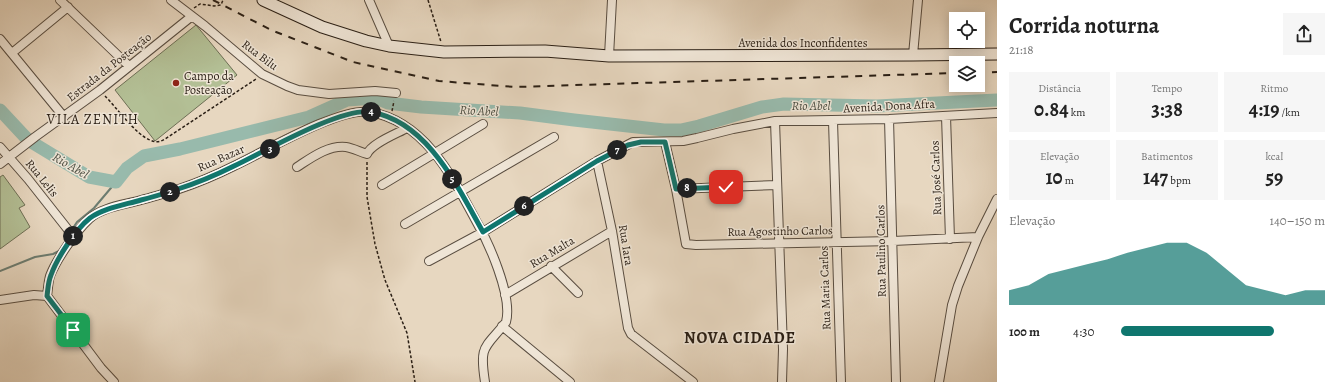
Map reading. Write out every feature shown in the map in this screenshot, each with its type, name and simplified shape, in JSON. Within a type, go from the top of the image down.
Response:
[{"type":"main road","name":"Avenida dos Inconfidentes","points":[[263,0],[322,27],[366,41],[389,46],[444,52],[544,51],[609,56],[997,54]]},
{"type":"street","points":[[60,0],[129,66]]},
{"type":"street","name":"Rua Bilu","points":[[171,0],[262,74],[287,86],[298,90],[319,93],[333,94],[374,91],[396,95]]},
{"type":"street","points":[[369,0],[389,46]]},
{"type":"street","points":[[609,56],[612,0]]},
{"type":"street","points":[[913,55],[918,0]]},
{"type":"street","points":[[12,52],[68,7]]},
{"type":"street","name":"Estrada da Posteação","points":[[9,157],[100,90],[190,14]]},
{"type":"street","points":[[0,39],[64,117]]},
{"type":"street","name":"Rua Bazar","points":[[47,296],[49,281],[53,270],[72,235],[95,215],[111,208],[156,196],[198,182],[233,167],[326,122],[353,113],[371,112],[394,120],[427,144],[435,153],[460,192],[483,232],[500,277],[505,295],[507,318],[502,326]]},
{"type":"street","name":"Avenida Dona Afra","points":[[429,261],[483,232],[597,161],[634,142],[665,142],[697,138],[775,121],[889,119],[997,113]]},
{"type":"street","name":"Rua José Carlos","points":[[946,116],[950,239]]},
{"type":"street","name":"Rua Paulino Carlos","points":[[889,119],[896,382]]},
{"type":"street","points":[[775,121],[783,349],[782,382]]},
{"type":"street","name":"Rua Maria Carlos","points":[[833,121],[841,382]]},
{"type":"street","points":[[382,185],[484,124]]},
{"type":"street","points":[[297,167],[328,150],[339,147],[348,148],[367,154],[374,146],[407,128]]},
{"type":"street","points":[[405,224],[554,137]]},
{"type":"street","name":"Rua Agostinho Carlos","points":[[665,142],[676,189],[686,244],[893,241],[978,237]]},
{"type":"street","name":"Rua Lelis","points":[[0,147],[72,235]]},
{"type":"street","points":[[0,164],[9,157]]},
{"type":"street","name":"Rua Iara","points":[[597,161],[612,231],[626,322],[631,334],[693,382]]},
{"type":"street","points":[[676,189],[777,185]]},
{"type":"street","points":[[940,382],[952,305],[978,237],[997,199]]},
{"type":"street","name":"Rua Malta","points":[[505,295],[551,266],[612,231]]},
{"type":"street","points":[[551,266],[578,293]]},
{"type":"street","points":[[0,300],[34,294],[47,296],[101,368],[114,382]]},
{"type":"street","points":[[484,382],[482,364],[484,348],[502,326],[570,382]]},
{"type":"path","points":[[190,14],[200,4],[214,6],[221,5],[223,0]]},
{"type":"path","points":[[428,0],[444,52]]},
{"type":"path","points":[[100,90],[137,131],[147,139],[157,142],[165,139],[262,74]]},
{"type":"path","points":[[392,110],[396,95]]},
{"type":"path","points":[[367,154],[367,197],[375,244],[385,280],[407,333],[415,382]]},
{"type":"green space","name":"Campo da Posteação","points":[[196,25],[237,75],[155,141],[115,90]]},
{"type":"green space","points":[[3,175],[25,205],[19,208],[30,227],[0,249],[0,177]]},
{"type":"waterway","name":"Rio Abel","points":[[0,110],[28,140],[89,177],[116,182],[127,168],[144,156],[180,149],[309,117],[347,100],[376,98],[388,103],[421,107],[520,113],[664,130],[681,130],[762,107],[784,104],[877,106],[997,100]]},
{"type":"waterway","points":[[71,231],[77,222],[94,208],[116,182]]},
{"type":"waterway","points":[[65,243],[68,234]]},
{"type":"waterway","points":[[0,271],[35,257],[53,254],[59,251]]},
{"type":"railway","points":[[213,0],[271,30],[353,62],[439,81],[515,87],[949,73]]},
{"type":"railway","points":[[985,73],[997,72]]},
{"type":"place","name":"Campo da Posteação","points":[[176,83]]},
{"type":"district","name":"VILA ZENITH","points":[[93,119]]},
{"type":"district","name":"NOVA CIDADE","points":[[740,337]]},
{"type":"route","points":[[73,330],[47,296],[49,281],[53,270],[67,246],[78,229],[88,220],[111,208],[156,196],[198,182],[233,167],[326,122],[353,113],[371,112],[394,120],[417,135],[427,144],[435,153],[460,192],[483,232],[597,161],[634,142],[665,142],[676,189],[726,187]]}]
